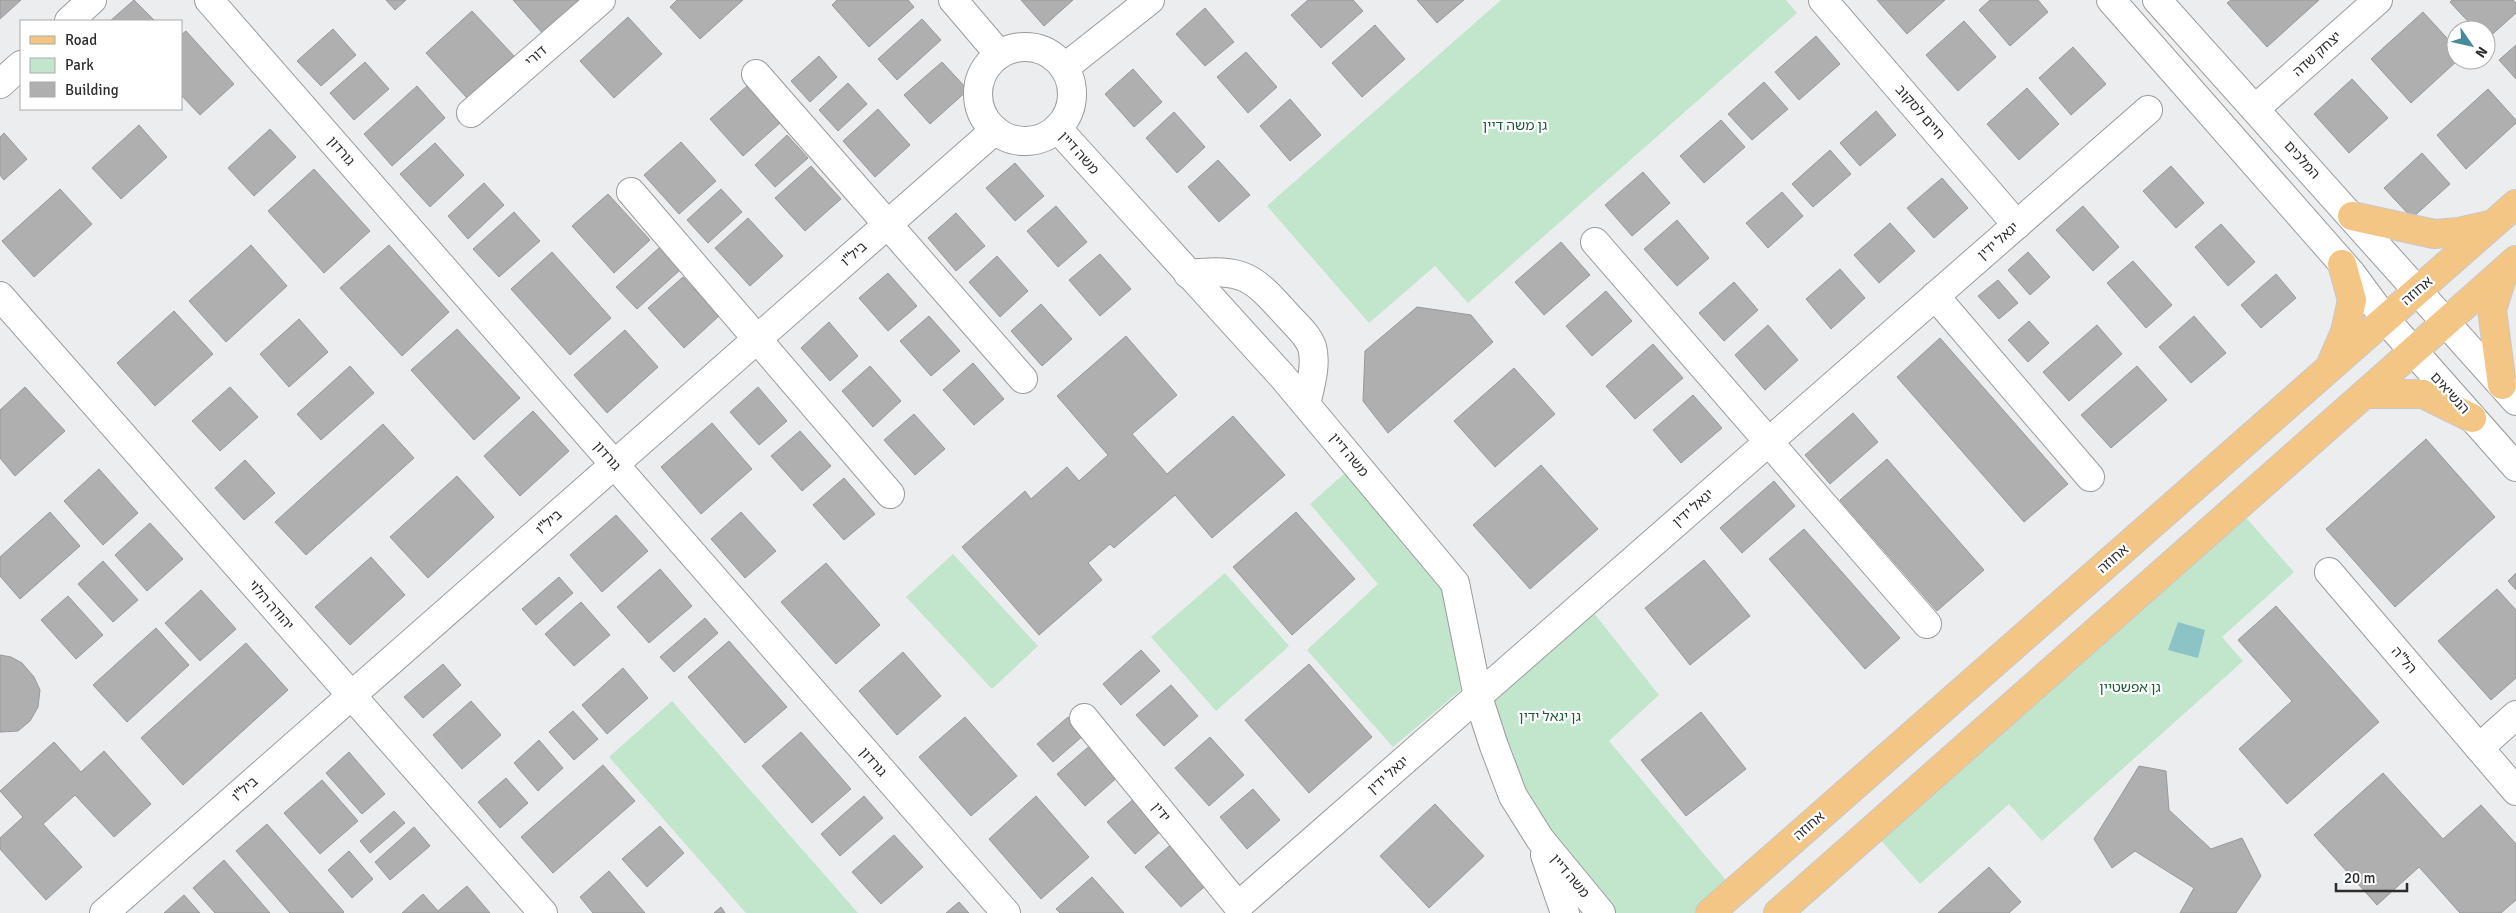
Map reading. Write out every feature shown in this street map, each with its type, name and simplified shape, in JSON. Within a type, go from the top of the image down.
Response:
[{"type":"main road","name":"אחוזה","points":[[1710,913],[2516,204]]},
{"type":"main road","points":[[2352,216],[2434,234],[2459,232],[2494,224]]},
{"type":"main road","points":[[2329,368],[2345,332],[2352,300],[2342,264]]},
{"type":"main road","points":[[1778,913],[2510,265]]},
{"type":"main road","points":[[2509,393],[2492,310],[2510,265]]},
{"type":"main road","points":[[2365,394],[2423,394],[2472,418]]},
{"type":"street","points":[[70,20],[92,0]]},
{"type":"street","name":"גורדון","points":[[208,0],[1006,913]]},
{"type":"street","name":"דורי","points":[[471,113],[601,0]]},
{"type":"street","points":[[954,0],[999,54]]},
{"type":"street","points":[[1064,68],[1150,0]]},
{"type":"street","name":"חיים לסקוב","points":[[1823,0],[2017,224]]},
{"type":"street","points":[[2111,0],[2342,264],[2385,319]]},
{"type":"street","name":"המלכים","points":[[2157,0],[2256,108],[2446,322]]},
{"type":"street","name":"יצחק שדה","points":[[2256,108],[2378,0]]},
{"type":"street","points":[[1027,47],[1042,50],[1054,57],[1064,68],[1070,83],[1071,99],[1067,115],[1057,128],[1046,136],[1033,140],[1019,141],[1006,137],[994,130],[985,119],[979,106],[978,91],[981,77],[988,64],[999,54],[1027,47]]},
{"type":"street","points":[[0,84],[20,66]]},
{"type":"street","points":[[756,74],[1023,379]]},
{"type":"street","name":"יגאל ידין","points":[[1238,906],[2148,110]]},
{"type":"street","name":"משה דיין","points":[[1057,128],[1306,404],[1455,584],[1478,696],[1494,746],[1514,796],[1540,839],[1601,913]]},
{"type":"street","name":"ביל\"ו","points":[[104,913],[994,130]]},
{"type":"street","points":[[631,192],[890,494]]},
{"type":"street","points":[[1595,242],[1770,441],[1927,624]]},
{"type":"street","points":[[1188,274],[1217,271],[1240,275],[1260,286],[1267,293],[1304,334],[1312,346],[1313,369],[1306,404]]},
{"type":"street","name":"יהודה הלוי","points":[[0,296],[543,913]]},
{"type":"street","points":[[1935,296],[2090,477]]},
{"type":"street","name":"הנשיאים","points":[[2385,319],[2516,468]]},
{"type":"street","points":[[2446,322],[2509,393]]},
{"type":"street","name":"הל\"ה","points":[[2329,572],[2516,791]]},
{"type":"street","points":[[2480,748],[2516,715]]},
{"type":"street","name":"ידין","points":[[1084,718],[1238,906]]},
{"type":"street","name":"משה דיין","points":[[1540,839],[1565,913]]},
{"type":"green space","name":"גן משה דיין","points":[[1501,0],[1786,0],[1797,13],[1468,303],[1435,266],[1369,323],[1267,206]]},
{"type":"green space","points":[[1345,473],[1442,589],[1461,690],[1393,747],[1307,650],[1378,584],[1310,504]]},
{"type":"green space","name":"גן אפשטיין","points":[[2241,512],[2294,572],[2222,637],[2243,661],[2042,841],[2009,804],[1920,884],[1878,837]]},
{"type":"green space","points":[[953,554],[1038,646],[992,689],[906,597]]},
{"type":"green space","points":[[1225,573],[1289,646],[1216,711],[1151,637]]},
{"type":"green space","name":"גן יגאל ידין","points":[[1585,602],[1659,695],[1609,741],[1735,891],[1710,913],[1601,913],[1531,824],[1478,697]]},
{"type":"green space","points":[[672,701],[858,913],[746,913],[609,757]]},
{"type":"water","points":[[2178,622],[2205,630],[2198,658],[2168,650]]},
{"type":"building","points":[[0,0],[21,0],[0,19]]},
{"type":"building","points":[[134,0],[154,20],[111,20]]},
{"type":"building","points":[[386,0],[406,0],[395,10]]},
{"type":"building","points":[[513,0],[585,0],[545,36]]},
{"type":"building","points":[[677,0],[743,0],[700,39],[670,7]]},
{"type":"building","points":[[837,0],[908,0],[914,7],[869,47],[832,5]]},
{"type":"building","points":[[1021,0],[1073,0],[1044,26]]},
{"type":"building","points":[[1308,0],[1353,0],[1363,11],[1321,48],[1291,15]]},
{"type":"building","points":[[1417,0],[1464,0],[1437,23]]},
{"type":"building","points":[[1877,0],[1945,0],[1907,34]]},
{"type":"building","points":[[1990,0],[2038,0],[2048,12],[2010,46],[1979,10]]},
{"type":"building","points":[[2231,0],[2319,0],[2267,47],[2227,3]]},
{"type":"building","points":[[2452,0],[2513,0],[2516,3],[2516,13],[2496,31],[2496,20],[2467,20],[2450,2]]},
{"type":"building","points":[[1205,8],[1234,42],[1205,66],[1176,34]]},
{"type":"building","points":[[472,11],[514,56],[467,98],[426,53]]},
{"type":"building","points":[[2423,12],[2446,37],[2447,70],[2411,103],[2371,59]]},
{"type":"building","points":[[628,17],[662,54],[614,98],[580,61]]},
{"type":"building","points":[[922,19],[941,40],[897,80],[878,59]]},
{"type":"building","points":[[1964,21],[1996,57],[1958,91],[1926,55]]},
{"type":"building","points":[[1375,25],[1405,59],[1362,97],[1332,63]]},
{"type":"building","points":[[333,29],[356,55],[321,86],[297,61]]},
{"type":"building","points":[[186,31],[234,84],[200,115],[182,96],[182,34]]},
{"type":"building","points":[[1816,36],[1840,64],[1799,100],[1775,72]]},
{"type":"building","points":[[2516,45],[2516,79],[2499,60]]},
{"type":"building","points":[[2073,47],[2106,84],[2071,115],[2039,78]]},
{"type":"building","points":[[1246,52],[1277,87],[1248,113],[1217,77]]},
{"type":"building","points":[[819,56],[837,77],[810,102],[791,81]]},
{"type":"building","points":[[365,62],[389,89],[354,120],[330,93]]},
{"type":"building","points":[[942,62],[968,90],[930,124],[904,95]]},
{"type":"building","points":[[1133,69],[1162,102],[1134,127],[1105,94]]},
{"type":"building","points":[[2352,79],[2388,118],[2349,153],[2314,114]]},
{"type":"building","points":[[1764,82],[1788,109],[1752,140],[1728,114]]},
{"type":"building","points":[[848,83],[867,104],[838,131],[819,110]]},
{"type":"building","points":[[417,86],[445,118],[392,166],[364,134]]},
{"type":"building","points":[[747,86],[780,123],[743,156],[710,119]]},
{"type":"building","points":[[2027,88],[2059,124],[2019,160],[1987,124]]},
{"type":"building","points":[[2488,89],[2516,120],[2516,123],[2466,169],[2437,135]]},
{"type":"building","points":[[1290,99],[1321,135],[1290,161],[1260,126]]},
{"type":"building","points":[[878,109],[910,145],[875,177],[843,141]]},
{"type":"building","points":[[1876,111],[1896,135],[1860,166],[1840,143]]},
{"type":"building","points":[[1174,112],[1205,147],[1177,173],[1146,138]]},
{"type":"building","points":[[1721,120],[1745,147],[1704,183],[1680,156]]},
{"type":"building","points":[[139,125],[167,157],[121,199],[92,168]]},
{"type":"building","points":[[270,129],[296,157],[254,196],[228,168]]},
{"type":"building","points":[[4,133],[27,159],[4,180],[0,175],[0,137]]},
{"type":"building","points":[[787,135],[808,158],[775,187],[755,165]]},
{"type":"building","points":[[681,142],[716,181],[679,214],[644,175]]},
{"type":"building","points":[[435,143],[464,175],[430,207],[400,174]]},
{"type":"building","points":[[1830,150],[1851,174],[1813,207],[1792,184]]},
{"type":"building","points":[[2422,153],[2450,184],[2412,218],[2384,188]]},
{"type":"building","points":[[1218,160],[1250,195],[1219,222],[1188,187]]},
{"type":"building","points":[[1015,163],[1044,196],[1015,221],[986,188]]},
{"type":"building","points":[[811,166],[841,199],[805,231],[775,198]]},
{"type":"building","points":[[2171,166],[2204,203],[2176,228],[2143,191]]},
{"type":"building","points":[[314,169],[370,231],[324,273],[268,211]]},
{"type":"building","points":[[1643,172],[1670,203],[1632,236],[1605,205]]},
{"type":"building","points":[[1942,178],[1968,208],[1934,238],[1907,208]]},
{"type":"building","points":[[484,183],[504,205],[468,239],[448,216]]},
{"type":"building","points":[[60,189],[92,224],[34,277],[2,241]]},
{"type":"building","points":[[721,189],[742,212],[708,243],[687,220]]},
{"type":"building","points":[[1782,192],[1803,216],[1768,248],[1746,223]]},
{"type":"building","points":[[608,194],[650,240],[614,273],[572,226]]},
{"type":"building","points":[[1056,206],[1087,242],[1058,267],[1027,231]]},
{"type":"building","points":[[2083,206],[2119,247],[2093,271],[2056,230]]},
{"type":"building","points":[[514,212],[540,241],[499,277],[473,249]]},
{"type":"building","points":[[956,213],[985,246],[956,271],[928,238]]},
{"type":"building","points":[[748,218],[783,256],[750,286],[715,248]]},
{"type":"building","points":[[1677,220],[1709,258],[1677,286],[1644,249]]},
{"type":"building","points":[[1890,223],[1915,251],[1879,283],[1854,255]]},
{"type":"building","points":[[2221,224],[2255,262],[2228,286],[2195,247]]},
{"type":"building","points":[[1561,242],[1590,275],[1544,315],[1515,282]]},
{"type":"building","points":[[251,245],[287,286],[226,342],[189,301]]},
{"type":"building","points":[[389,245],[449,312],[402,356],[340,288]]},
{"type":"building","points":[[660,247],[680,270],[637,309],[616,287]]},
{"type":"building","points":[[552,252],[611,318],[570,355],[511,289]]},
{"type":"building","points":[[2028,252],[2050,277],[2030,295],[2008,270]]},
{"type":"building","points":[[1100,254],[1131,289],[1100,316],[1069,280]]},
{"type":"building","points":[[997,256],[1028,291],[1000,317],[969,282]]},
{"type":"building","points":[[2133,261],[2172,305],[2146,328],[2107,283]]},
{"type":"building","points":[[1840,269],[1865,298],[1831,329],[1806,299]]},
{"type":"building","points":[[888,273],[917,306],[888,331],[859,298]]},
{"type":"building","points":[[2276,274],[2296,298],[2261,328],[2241,305]]},
{"type":"building","points":[[683,277],[719,316],[684,348],[648,308]]},
{"type":"building","points":[[1998,280],[2018,303],[1999,319],[1978,296]]},
{"type":"building","points":[[1734,282],[1758,310],[1724,341],[1699,313]]},
{"type":"building","points":[[1606,291],[1632,321],[1592,356],[1566,326]]},
{"type":"building","points":[[1041,304],[1072,339],[1042,366],[1011,331]]},
{"type":"building","points":[[1417,307],[1471,315],[1493,342],[1388,433],[1363,401],[1365,351]]},
{"type":"building","points":[[174,311],[213,354],[155,406],[117,363]]},
{"type":"building","points":[[929,316],[960,351],[931,376],[900,341]]},
{"type":"building","points":[[2194,316],[2226,353],[2191,383],[2159,347]]},
{"type":"building","points":[[299,319],[328,352],[289,387],[260,354]]},
{"type":"building","points":[[2029,321],[2049,343],[2028,362],[2008,340]]},
{"type":"building","points":[[829,322],[858,356],[830,381],[801,348]]},
{"type":"building","points":[[1768,325],[1798,360],[1765,390],[1735,355]]},
{"type":"building","points":[[2097,325],[2122,354],[2069,401],[2043,372]]},
{"type":"building","points":[[457,329],[520,398],[474,440],[411,370]]},
{"type":"building","points":[[625,330],[658,367],[607,413],[574,375]]},
{"type":"building","points":[[1126,336],[1177,395],[1132,434],[1167,474],[1233,416],[1285,475],[1212,538],[1175,495],[1114,548],[1110,544],[1088,563],[1102,580],[1039,635],[962,547],[1025,491],[1031,499],[1067,467],[1079,481],[1108,455],[1057,396]]},
{"type":"building","points":[[1940,338],[2068,484],[2024,522],[1897,377]]},
{"type":"building","points":[[1653,344],[1683,378],[1635,419],[1606,386]]},
{"type":"building","points":[[973,363],[1004,399],[974,425],[943,390]]},
{"type":"building","points":[[350,366],[374,393],[321,440],[297,414]]},
{"type":"building","points":[[870,366],[901,401],[873,427],[842,391]]},
{"type":"building","points":[[2137,366],[2167,400],[2111,448],[2081,415]]},
{"type":"building","points":[[1514,368],[1555,414],[1495,467],[1454,421]]},
{"type":"building","points":[[25,387],[65,431],[15,476],[0,458],[0,410]]},
{"type":"building","points":[[230,387],[258,417],[220,451],[192,421]]},
{"type":"building","points":[[758,387],[787,421],[759,445],[730,412]]},
{"type":"building","points":[[1693,395],[1722,428],[1681,463],[1653,430]]},
{"type":"building","points":[[533,411],[569,451],[520,496],[484,456]]},
{"type":"building","points":[[1853,413],[1878,442],[1830,484],[1805,455]]},
{"type":"building","points":[[914,414],[945,449],[915,475],[884,440]]},
{"type":"building","points":[[712,423],[752,469],[701,514],[661,467]]},
{"type":"building","points":[[383,424],[414,458],[306,555],[275,522]]},
{"type":"building","points":[[800,431],[831,466],[802,491],[771,456]]},
{"type":"building","points":[[2426,439],[2495,517],[2395,607],[2326,529]]},
{"type":"building","points":[[1887,459],[1984,570],[1937,611],[1840,500]]},
{"type":"building","points":[[245,460],[275,493],[244,520],[215,488]]},
{"type":"building","points":[[1541,465],[1598,529],[1530,589],[1473,525]]},
{"type":"building","points":[[99,469],[138,513],[103,545],[64,501]]},
{"type":"building","points":[[457,476],[494,517],[428,578],[390,537]]},
{"type":"building","points":[[844,478],[875,514],[844,540],[813,505]]},
{"type":"building","points":[[1774,481],[1795,506],[1742,553],[1720,528]]},
{"type":"building","points":[[50,512],[80,546],[20,599],[0,576],[0,557]]},
{"type":"building","points":[[741,512],[776,551],[745,578],[711,539]]},
{"type":"building","points":[[1296,512],[1355,579],[1292,635],[1233,567]]},
{"type":"building","points":[[616,515],[648,551],[602,592],[570,555]]},
{"type":"building","points":[[150,523],[183,559],[147,591],[115,555]]},
{"type":"building","points":[[1804,529],[1900,638],[1865,669],[1769,559]]},
{"type":"building","points":[[371,557],[405,595],[350,645],[315,607]]},
{"type":"building","points":[[1704,560],[1750,616],[1690,665],[1645,608]]},
{"type":"building","points":[[103,561],[138,600],[113,622],[78,584]]},
{"type":"building","points":[[826,563],[880,625],[836,664],[781,602]]},
{"type":"building","points":[[660,569],[692,606],[649,643],[617,607]]},
{"type":"building","points":[[2516,573],[2516,590],[2508,581]]},
{"type":"building","points":[[559,577],[573,593],[536,625],[522,609]]},
{"type":"building","points":[[2497,589],[2516,610],[2516,678],[2491,700],[2438,641]]},
{"type":"building","points":[[201,590],[236,629],[200,661],[165,623]]},
{"type":"building","points":[[68,596],[103,635],[76,659],[41,620]]},
{"type":"building","points":[[581,602],[610,635],[574,666],[545,634]]},
{"type":"building","points":[[2276,606],[2379,722],[2287,804],[2239,749],[2292,701],[2238,640]]},
{"type":"building","points":[[705,618],[718,633],[674,672],[660,657]]},
{"type":"building","points":[[156,628],[189,665],[127,722],[93,685]]},
{"type":"building","points":[[729,641],[787,707],[745,743],[688,677]]},
{"type":"building","points":[[246,643],[288,690],[183,785],[141,738]]},
{"type":"building","points":[[1141,650],[1160,671],[1121,705],[1103,684]]},
{"type":"building","points":[[903,652],[941,696],[897,735],[859,691]]},
{"type":"building","points":[[0,655],[11,657],[22,663],[34,677],[40,690],[38,707],[30,721],[18,731],[0,732]]},
{"type":"building","points":[[443,664],[461,685],[423,718],[404,697]]},
{"type":"building","points":[[1309,664],[1372,737],[1309,793],[1245,720]]},
{"type":"building","points":[[623,668],[648,698],[607,734],[582,705]]},
{"type":"building","points":[[1171,685],[1198,716],[1164,746],[1136,715]]},
{"type":"building","points":[[471,701],[501,735],[462,769],[433,735]]},
{"type":"building","points":[[573,711],[598,739],[574,760],[549,732]]},
{"type":"building","points":[[1701,712],[1746,769],[1686,816],[1641,760]]},
{"type":"building","points":[[965,717],[1017,776],[971,816],[919,757]]},
{"type":"building","points":[[1068,717],[1084,735],[1053,762],[1037,744]]},
{"type":"building","points":[[801,732],[851,789],[812,823],[762,766]]},
{"type":"building","points":[[1210,737],[1244,775],[1209,806],[1175,768]]},
{"type":"building","points":[[539,740],[563,768],[538,791],[514,763]]},
{"type":"building","points":[[54,742],[81,772],[104,751],[151,804],[114,837],[75,795],[43,824],[82,867],[46,900],[0,849],[0,838],[23,817],[0,791]]},
{"type":"building","points":[[1093,743],[1121,774],[1085,806],[1057,774]]},
{"type":"building","points":[[349,752],[385,794],[362,814],[326,773]]},
{"type":"building","points":[[603,765],[635,801],[553,873],[521,837]]},
{"type":"building","points":[[2139,766],[2166,771],[2169,810],[2211,849],[2242,838],[2261,876],[2236,913],[2180,913],[2194,888],[2135,851],[2112,868],[2094,839]]},
{"type":"building","points":[[2383,773],[2443,839],[2481,805],[2516,844],[2516,900],[2501,913],[2460,913],[2419,867],[2377,905],[2314,835]]},
{"type":"building","points":[[506,778],[528,803],[500,828],[478,802]]},
{"type":"building","points":[[322,780],[358,821],[320,854],[284,813]]},
{"type":"building","points":[[1253,789],[1280,820],[1247,849],[1220,817]]},
{"type":"building","points":[[864,796],[883,818],[840,856],[821,834]]},
{"type":"building","points":[[1036,796],[1089,857],[1041,899],[989,839]]},
{"type":"building","points":[[1136,797],[1163,829],[1135,854],[1107,822]]},
{"type":"building","points":[[1435,804],[1484,856],[1429,908],[1380,856]]},
{"type":"building","points":[[394,811],[405,823],[370,853],[360,841]]},
{"type":"building","points":[[267,824],[343,913],[290,913],[236,851]]},
{"type":"building","points":[[660,826],[684,853],[647,887],[622,859]]},
{"type":"building","points":[[414,827],[430,846],[390,880],[375,862]]},
{"type":"building","points":[[894,835],[923,867],[881,904],[852,872]]},
{"type":"building","points":[[1175,841],[1210,882],[1181,907],[1145,867]]},
{"type":"building","points":[[349,851],[373,879],[352,898],[328,870]]},
{"type":"building","points":[[224,860],[270,913],[215,913],[193,888]]},
{"type":"building","points":[[1989,867],[2021,902],[2009,913],[1938,913]]},
{"type":"building","points":[[609,871],[645,913],[593,913],[580,897]]},
{"type":"building","points":[[1092,877],[1124,913],[1060,913],[1056,909]]},
{"type":"building","points":[[467,886],[490,913],[402,913],[423,894],[438,911]]},
{"type":"building","points":[[184,895],[200,913],[164,913]]},
{"type":"building","points":[[959,902],[969,913],[946,913]]},
{"type":"building","points":[[721,907],[725,913],[714,913]]}]
